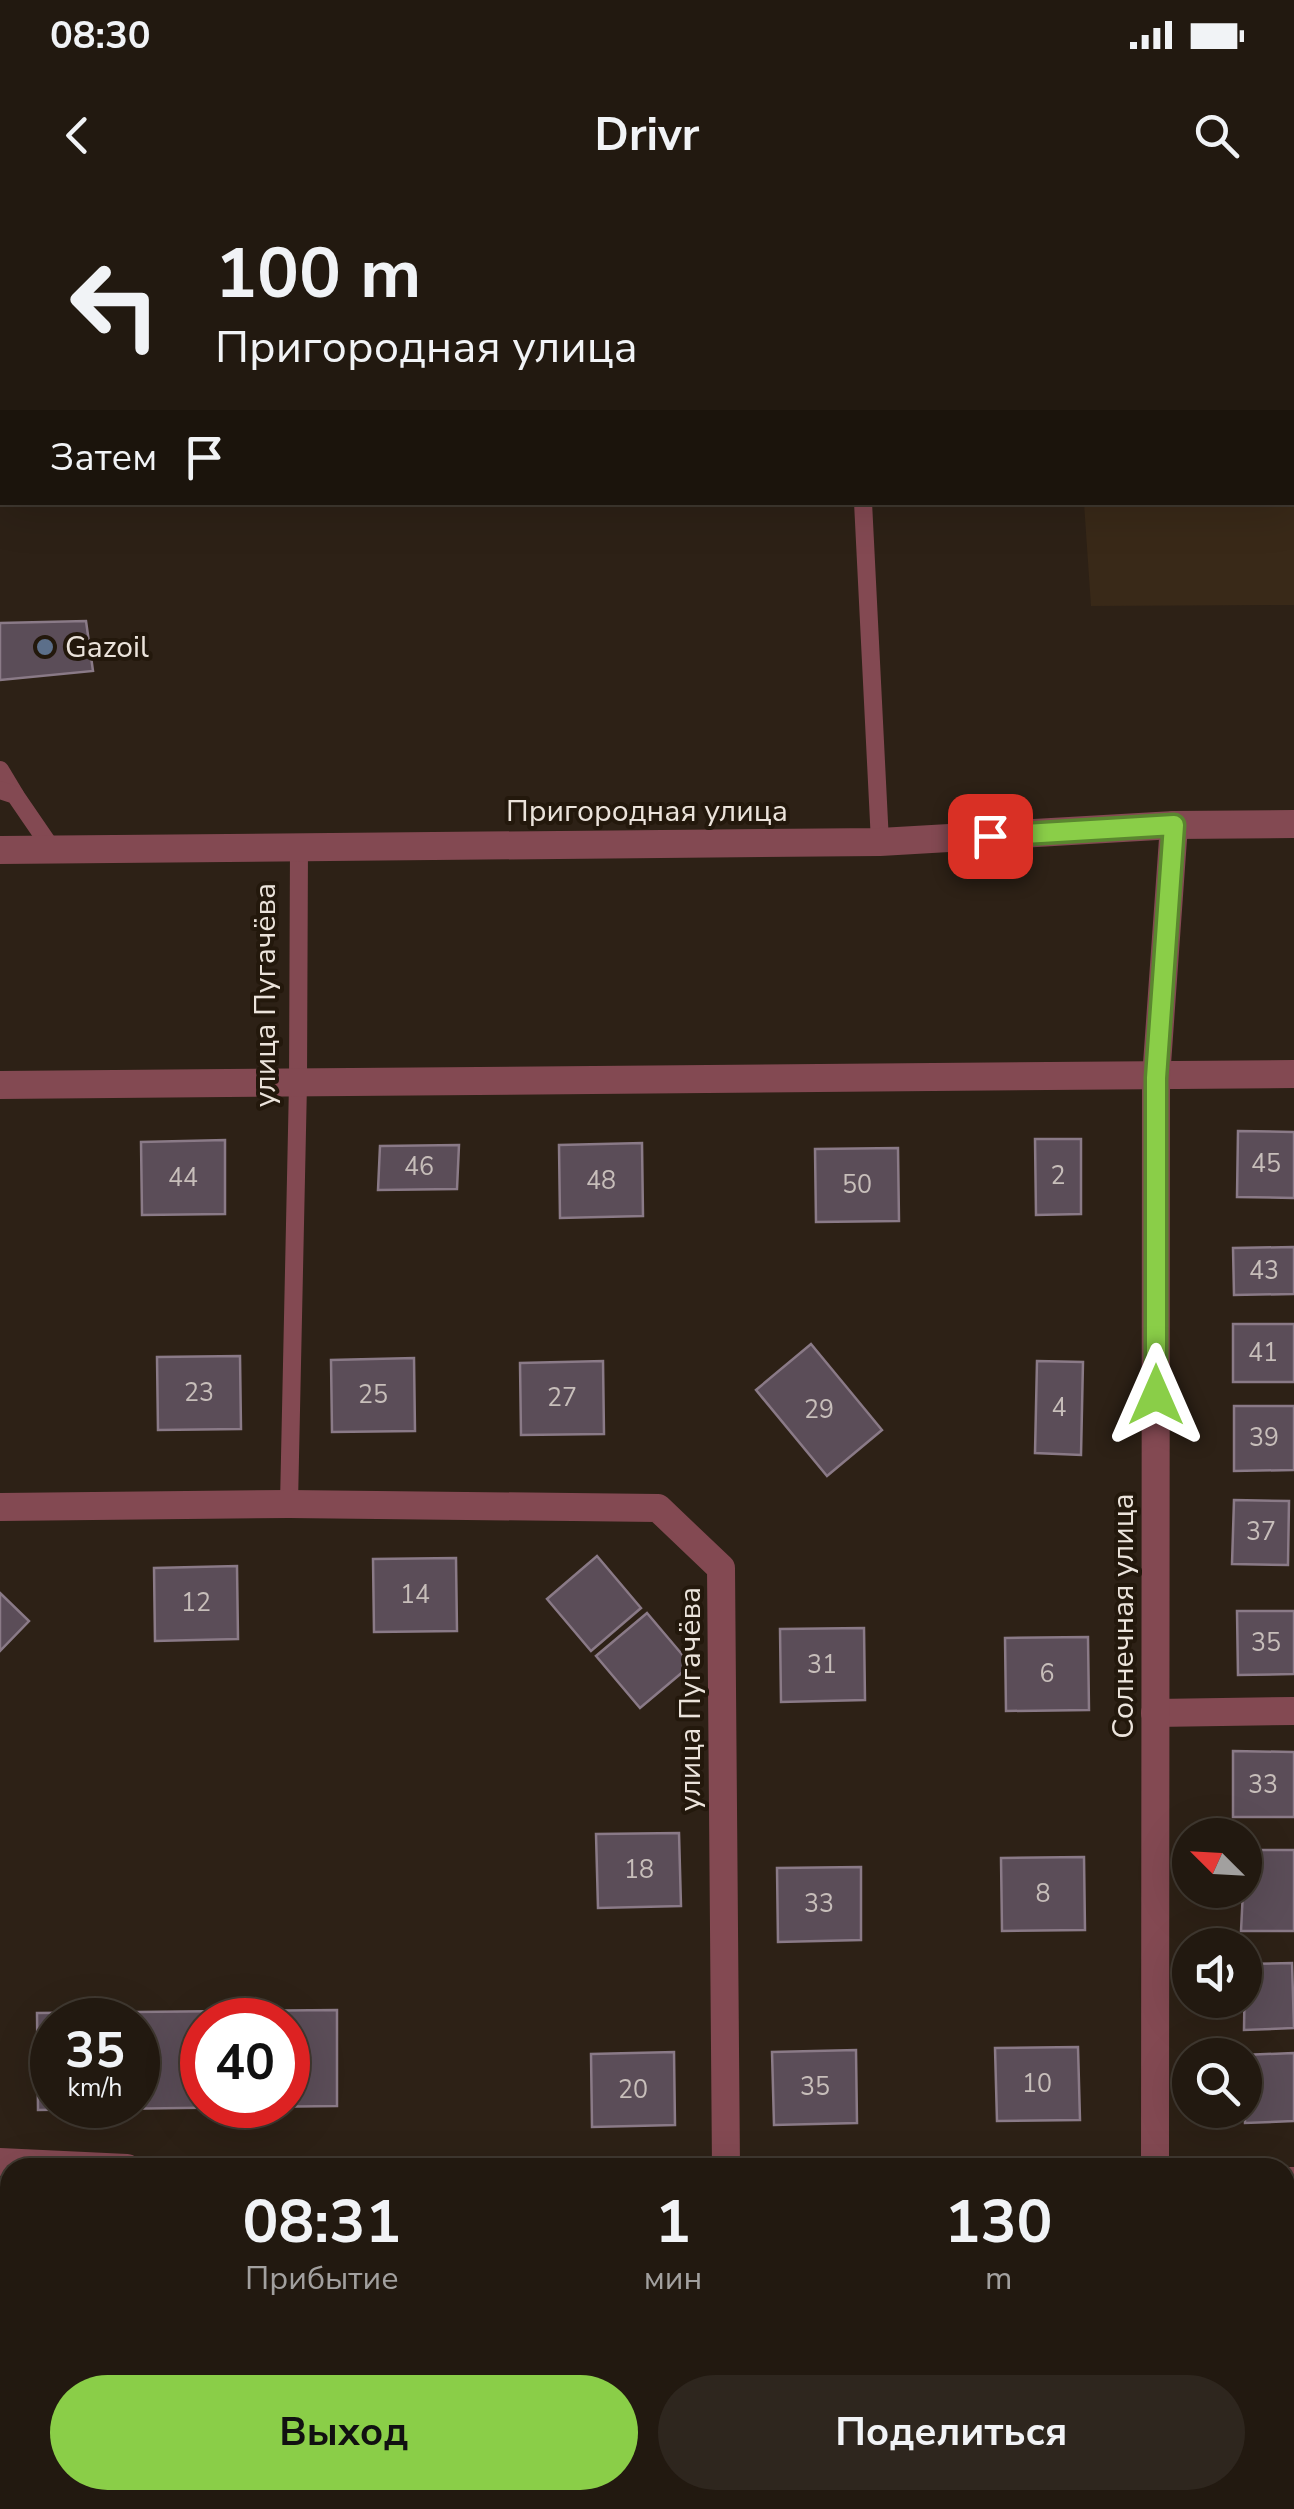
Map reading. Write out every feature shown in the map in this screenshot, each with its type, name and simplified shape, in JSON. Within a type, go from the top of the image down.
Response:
[{"type":"street","name":"Пригородная улица","points":[[0,850],[880,842],[1174,825],[1294,824]]},
{"type":"street","name":"Солнечная улица","points":[[1155,2158],[1156,1078],[1174,825]]},
{"type":"street","points":[[0,1085],[1294,1074]]},
{"type":"street","name":"улица Пугачёва","points":[[0,1506],[658,1508],[722,1568],[726,2158]]},
{"type":"street","points":[[1156,1712],[1294,1711]]},
{"type":"lane","points":[[863,505],[880,842]]},
{"type":"lane","points":[[0,770],[8,792],[52,849]]},
{"type":"lane","name":"улица Пугачёва","points":[[288,1504],[299,846]]},
{"type":"shaded area","points":[[1084,505],[1294,505],[1294,605],[1091,606]]},
{"type":"building","name":"Gazoil","points":[[86,621],[93,671],[0,680],[0,623]]},
{"type":"building","points":[[1238,1131],[1294,1132],[1294,1198],[1237,1197]]},
{"type":"building","points":[[1035,1139],[1081,1139],[1081,1214],[1036,1215]]},
{"type":"building","points":[[225,1140],[225,1214],[142,1215],[141,1142]]},
{"type":"building","points":[[642,1143],[643,1216],[560,1218],[559,1145]]},
{"type":"building","points":[[459,1145],[457,1189],[378,1190],[380,1146]]},
{"type":"building","points":[[898,1148],[899,1221],[816,1222],[815,1149]]},
{"type":"building","points":[[1294,1247],[1294,1294],[1234,1295],[1233,1248]]},
{"type":"building","points":[[1233,1324],[1294,1324],[1294,1382],[1233,1382]]},
{"type":"building","points":[[811,1344],[882,1430],[827,1476],[756,1390]]},
{"type":"building","points":[[240,1356],[241,1429],[158,1430],[157,1357]]},
{"type":"building","points":[[414,1358],[415,1431],[332,1432],[331,1360]]},
{"type":"building","points":[[603,1361],[604,1434],[521,1435],[520,1363]]},
{"type":"building","points":[[1037,1361],[1083,1362],[1081,1455],[1035,1453]]},
{"type":"building","points":[[1234,1406],[1294,1406],[1294,1470],[1234,1471]]},
{"type":"building","points":[[1234,1500],[1289,1501],[1288,1565],[1232,1564]]},
{"type":"building","points":[[597,1556],[641,1608],[591,1651],[547,1599]]},
{"type":"building","points":[[456,1558],[457,1631],[374,1632],[373,1559]]},
{"type":"building","points":[[237,1566],[238,1639],[155,1641],[154,1568]]},
{"type":"building","points":[[0,1593],[29,1621],[0,1651]]},
{"type":"building","points":[[1237,1611],[1294,1611],[1294,1674],[1238,1675]]},
{"type":"building","points":[[647,1613],[691,1665],[640,1708],[596,1656]]},
{"type":"building","points":[[864,1628],[865,1700],[781,1702],[780,1629]]},
{"type":"building","points":[[1088,1637],[1089,1710],[1006,1711],[1005,1638]]},
{"type":"building","points":[[1233,1751],[1294,1752],[1294,1817],[1233,1817]]},
{"type":"building","points":[[679,1833],[681,1906],[598,1908],[596,1834]]},
{"type":"building","points":[[1262,1850],[1294,1850],[1294,1931],[1241,1928],[1242,1908],[1262,1908]]},
{"type":"building","points":[[1084,1857],[1085,1930],[1002,1931],[1001,1858]]},
{"type":"building","points":[[861,1867],[861,1940],[778,1942],[777,1868]]},
{"type":"building","points":[[1292,1963],[1294,2028],[1244,2030],[1244,2018],[1262,2018],[1262,1964]]},
{"type":"building","points":[[310,2010],[337,2010],[337,2106],[310,2106]]},
{"type":"building","points":[[160,2012],[180,2012],[180,2108],[160,2108]]},
{"type":"building","points":[[1078,2047],[1080,2120],[997,2121],[995,2048]]},
{"type":"building","points":[[856,2050],[857,2123],[774,2125],[772,2052]]},
{"type":"building","points":[[674,2052],[675,2125],[592,2127],[591,2054]]},
{"type":"building","points":[[1294,2053],[1294,2121],[1262,2122],[1262,2054]]},
{"type":"place","name":"Gazoil","points":[[45,647]]},
{"type":"route","points":[[990,836],[1174,825],[1156,1078],[1156,1395]]}]
